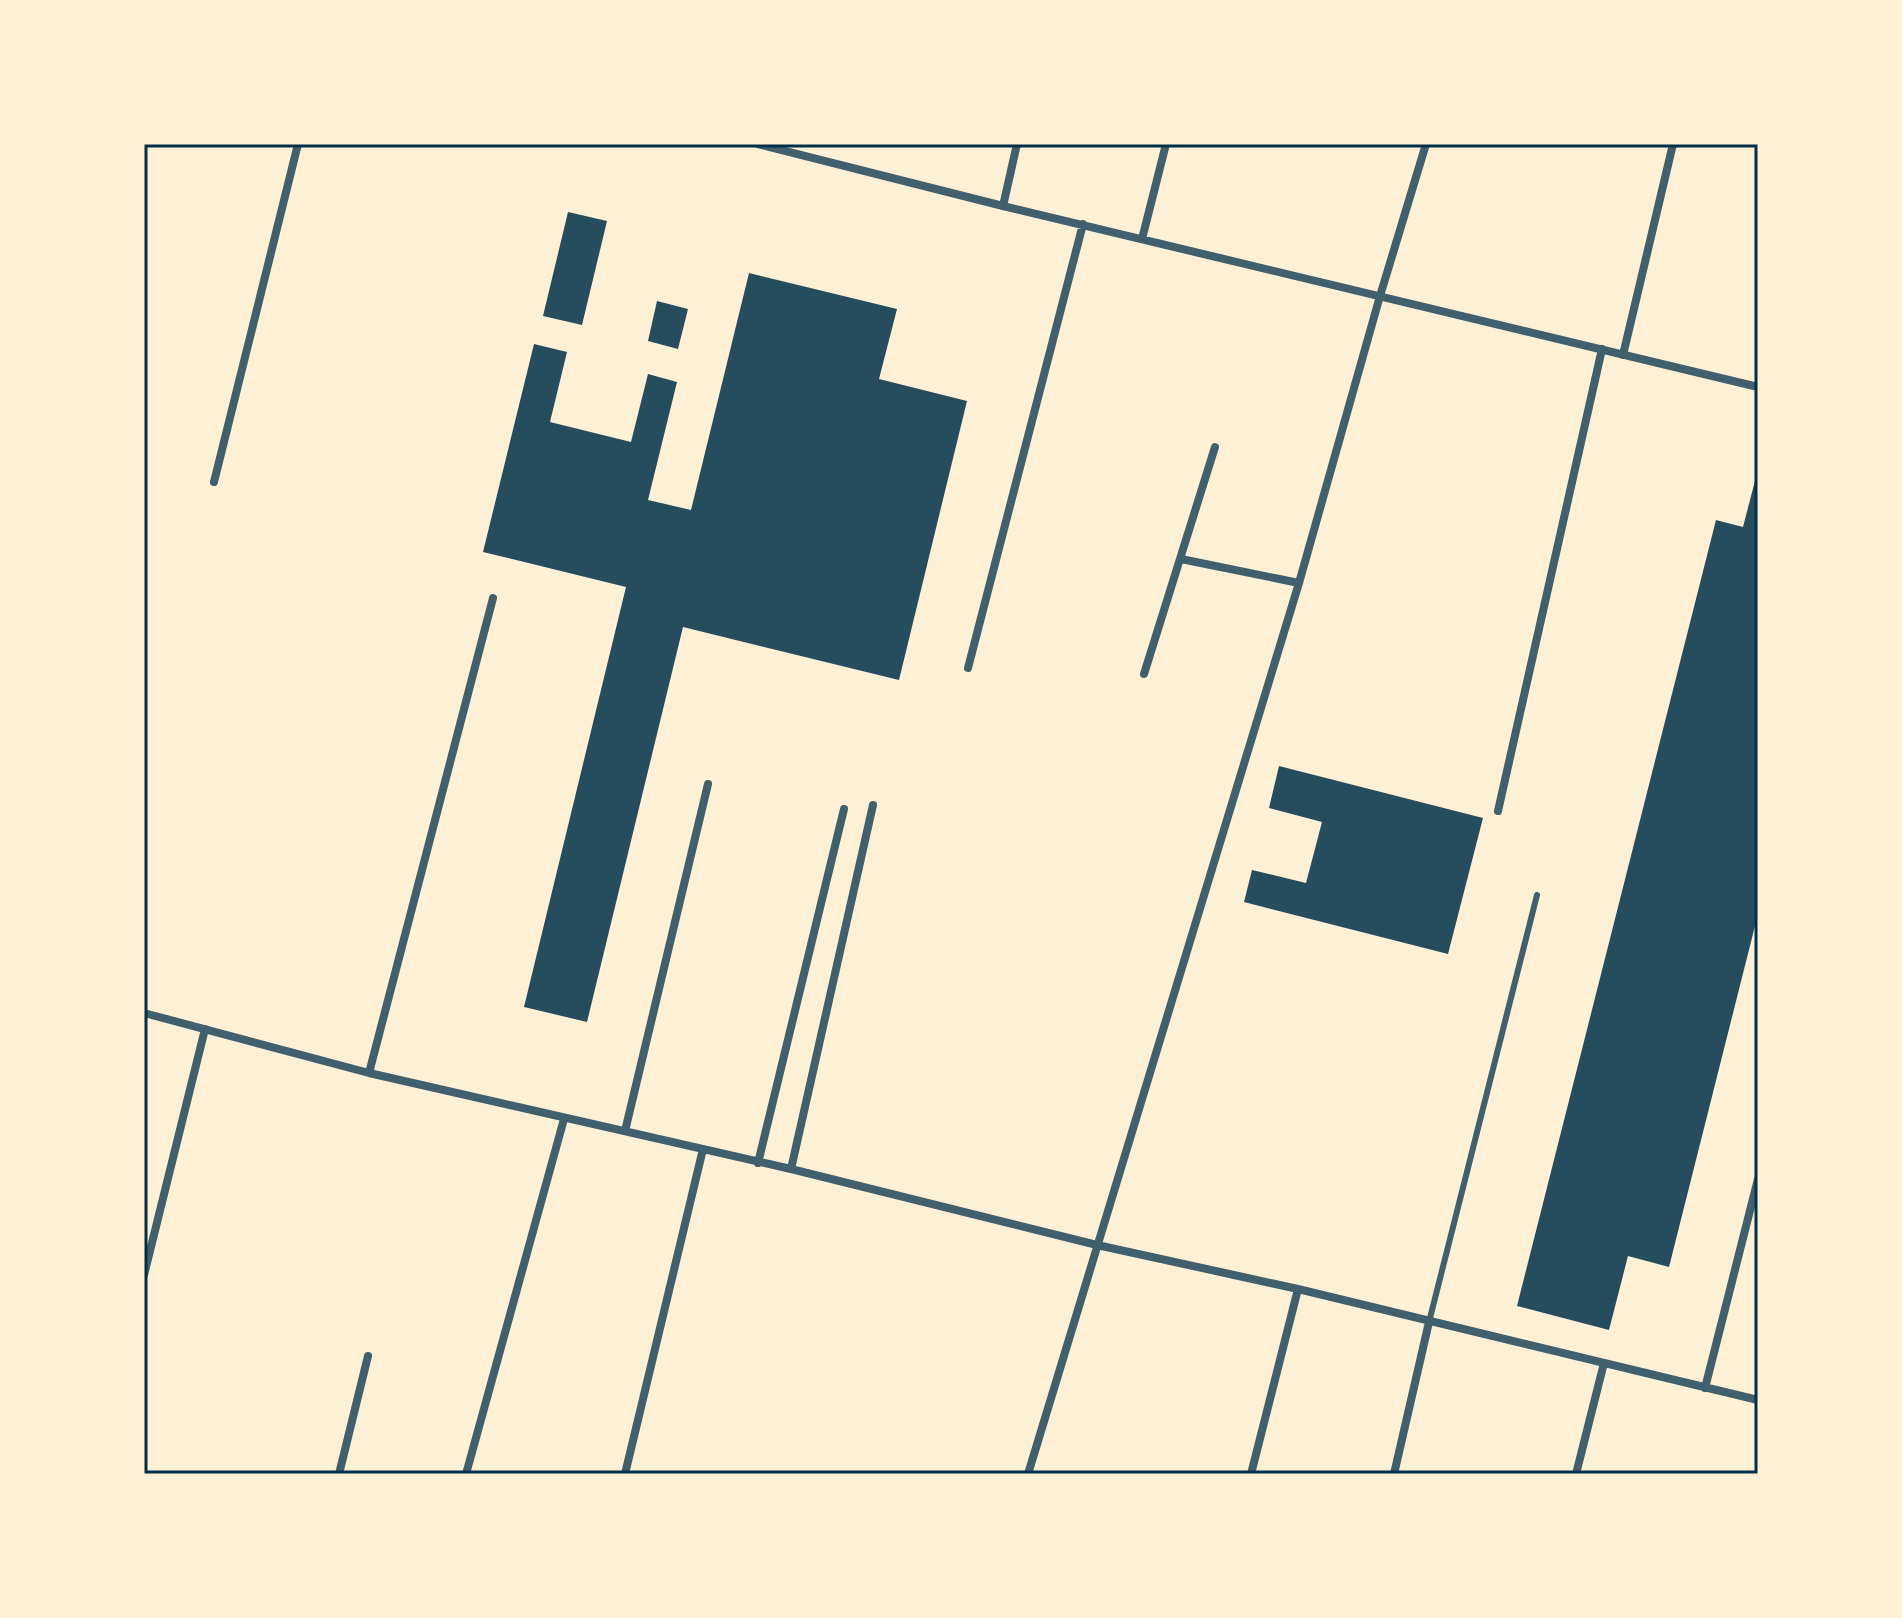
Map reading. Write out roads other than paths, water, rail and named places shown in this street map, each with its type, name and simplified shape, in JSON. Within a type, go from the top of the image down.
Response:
[{"type":"street","points":[[214,482],[298,144]]},
{"type":"street","points":[[758,144],[1758,387]]},
{"type":"street","points":[[1003,206],[1017,144]]},
{"type":"street","points":[[1142,239],[1166,144]]},
{"type":"street","points":[[1028,1474],[1299,583],[1426,144]]},
{"type":"street","points":[[1623,355],[1673,144]]},
{"type":"street","points":[[968,668],[1083,224]]},
{"type":"street","points":[[1498,811],[1602,349]]},
{"type":"street","points":[[1144,674],[1215,447]]},
{"type":"street","points":[[1181,559],[1299,583]]},
{"type":"street","points":[[369,1073],[493,598]]},
{"type":"street","points":[[625,1131],[708,784]]},
{"type":"street","points":[[791,1169],[873,805]]},
{"type":"street","points":[[758,1163],[844,809]]},
{"type":"street","points":[[144,1013],[369,1073],[791,1169],[1097,1245],[1298,1289],[1758,1400]]},
{"type":"street","points":[[144,1275],[205,1029]]},
{"type":"street","points":[[466,1474],[564,1119]]},
{"type":"street","points":[[625,1474],[703,1149]]},
{"type":"street","points":[[1705,1388],[1758,1179]]},
{"type":"street","points":[[1251,1474],[1298,1289]]},
{"type":"street","points":[[1394,1474],[1429,1322]]},
{"type":"street","points":[[339,1474],[368,1356]]},
{"type":"street","points":[[1576,1474],[1604,1363]]},
{"type":"lane","points":[[1429,1322],[1537,895]]}]
